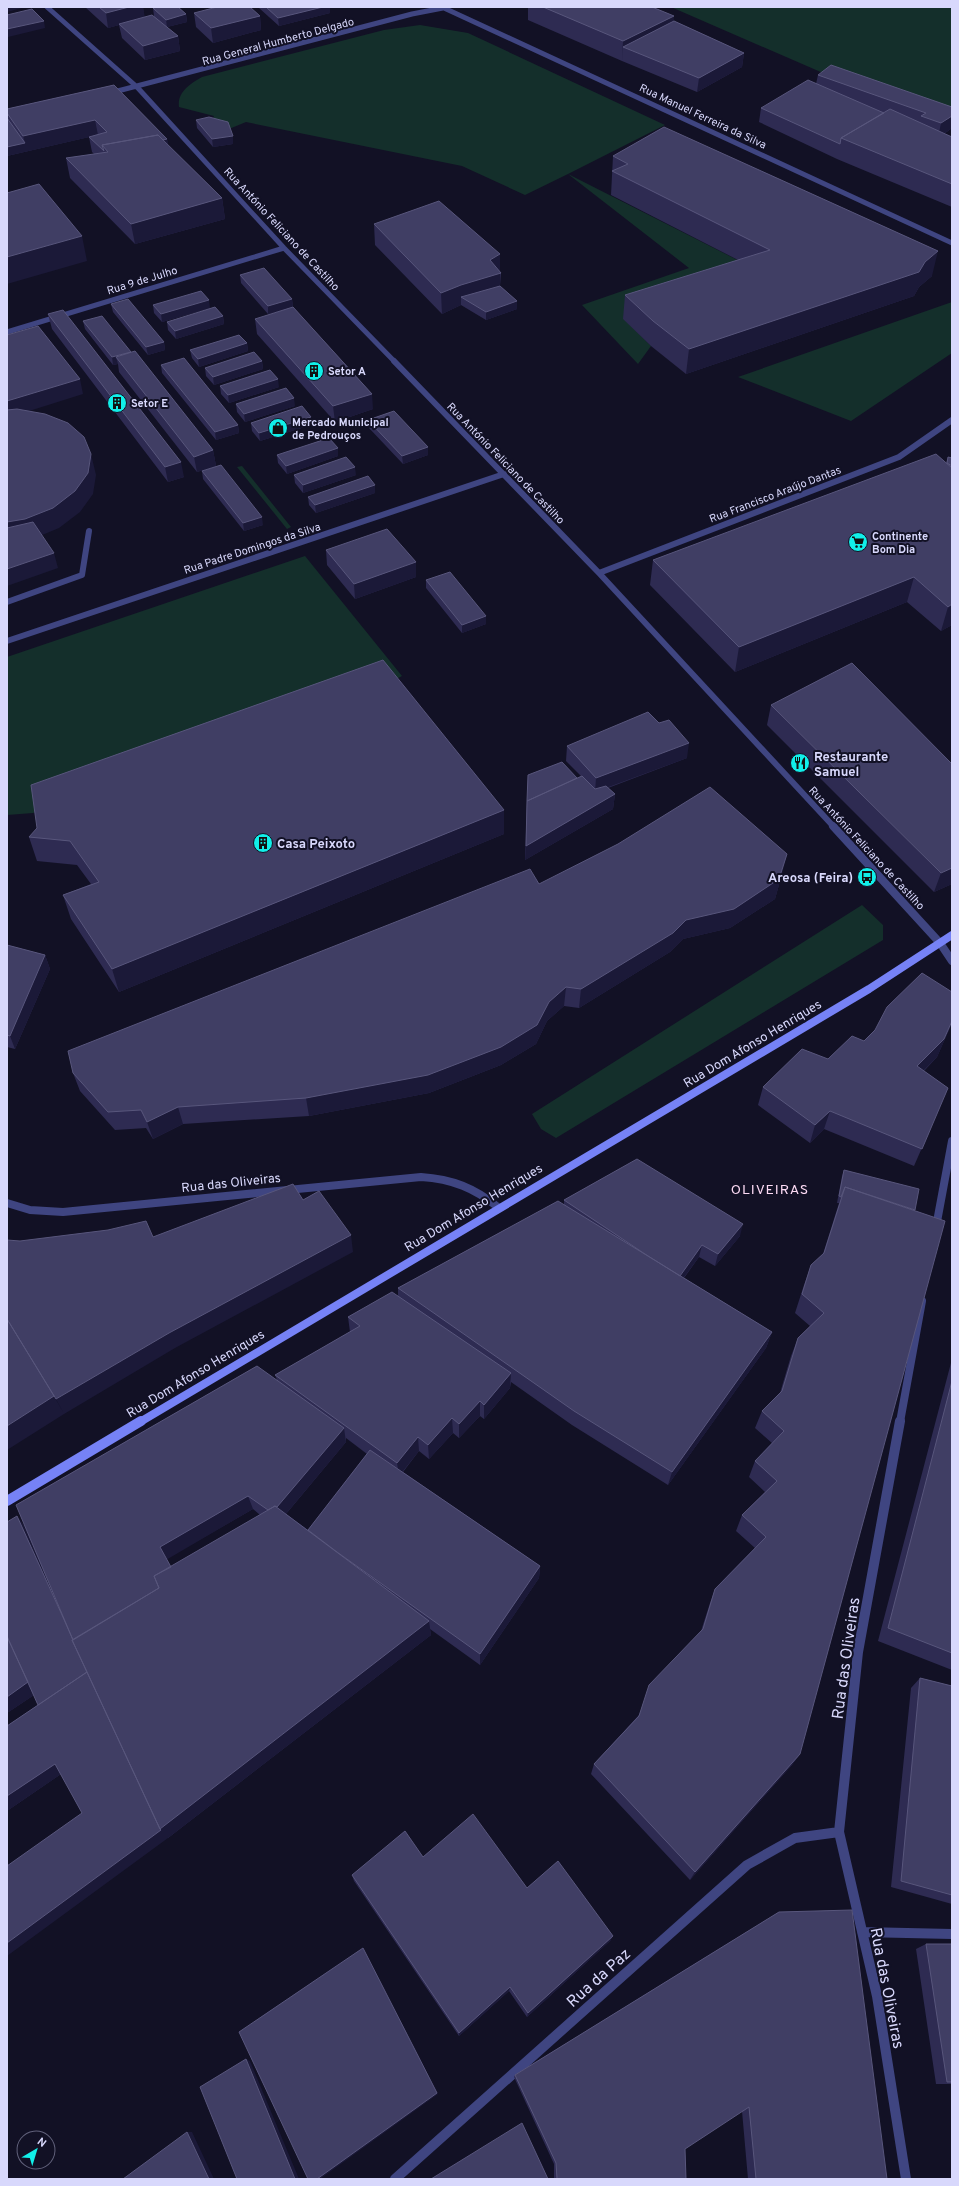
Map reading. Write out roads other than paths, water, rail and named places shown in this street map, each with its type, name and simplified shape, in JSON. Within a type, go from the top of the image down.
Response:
[{"type":"main road","name":"Rua Dom Afonso Henriques","points":[[7,1501],[869,989],[952,935]]},
{"type":"street","name":"Rua António Feliciano de Castilho","points":[[47,7],[137,87],[284,248],[599,574],[940,943]]},
{"type":"street","points":[[410,7],[412,14]]},
{"type":"street","name":"Rua General Humberto Delgado","points":[[102,94],[137,87],[412,14],[446,7]]},
{"type":"street","name":"Rua Manuel Ferreira da Silva","points":[[446,7],[952,243]]},
{"type":"street","name":"Rua 9 de Julho","points":[[7,332],[284,248]]},
{"type":"street","name":"Rua Francisco Araújo Dantas","points":[[599,574],[899,458],[952,420]]},
{"type":"street","name":"Rua Padre Domingos da Silva","points":[[7,641],[504,474]]},
{"type":"street","points":[[7,602],[82,575],[89,531]]},
{"type":"street","points":[[940,943],[952,961]]},
{"type":"street","points":[[935,1235],[952,1141]]},
{"type":"street","name":"Rua das Oliveiras","points":[[7,1203],[30,1210],[63,1212],[421,1177],[444,1178],[463,1184],[483,1193],[499,1208]]},
{"type":"street","name":"Rua das Oliveiras","points":[[906,2179],[877,1996],[839,1832],[858,1652],[924,1290]]},
{"type":"street","name":"Rua da Paz","points":[[396,2179],[747,1865],[795,1838],[839,1832]]},
{"type":"street","points":[[862,1932],[952,1934]]},
{"type":"place","name":"Setor A","points":[[314,371]]},
{"type":"place","name":"Setor E","points":[[117,403]]},
{"type":"place","name":"Mercado Municipal de Pedrouços","points":[[278,428]]},
{"type":"place","name":"Continente Bom Dia","points":[[858,542]]},
{"type":"place","name":"Restaurante Samuel","points":[[800,763]]},
{"type":"place","name":"Casa Peixoto","points":[[263,843]]},
{"type":"place","name":"Areosa (Feira)","points":[[867,877]]},
{"type":"district","name":"OLIVEIRAS","points":[[770,1189]]}]
